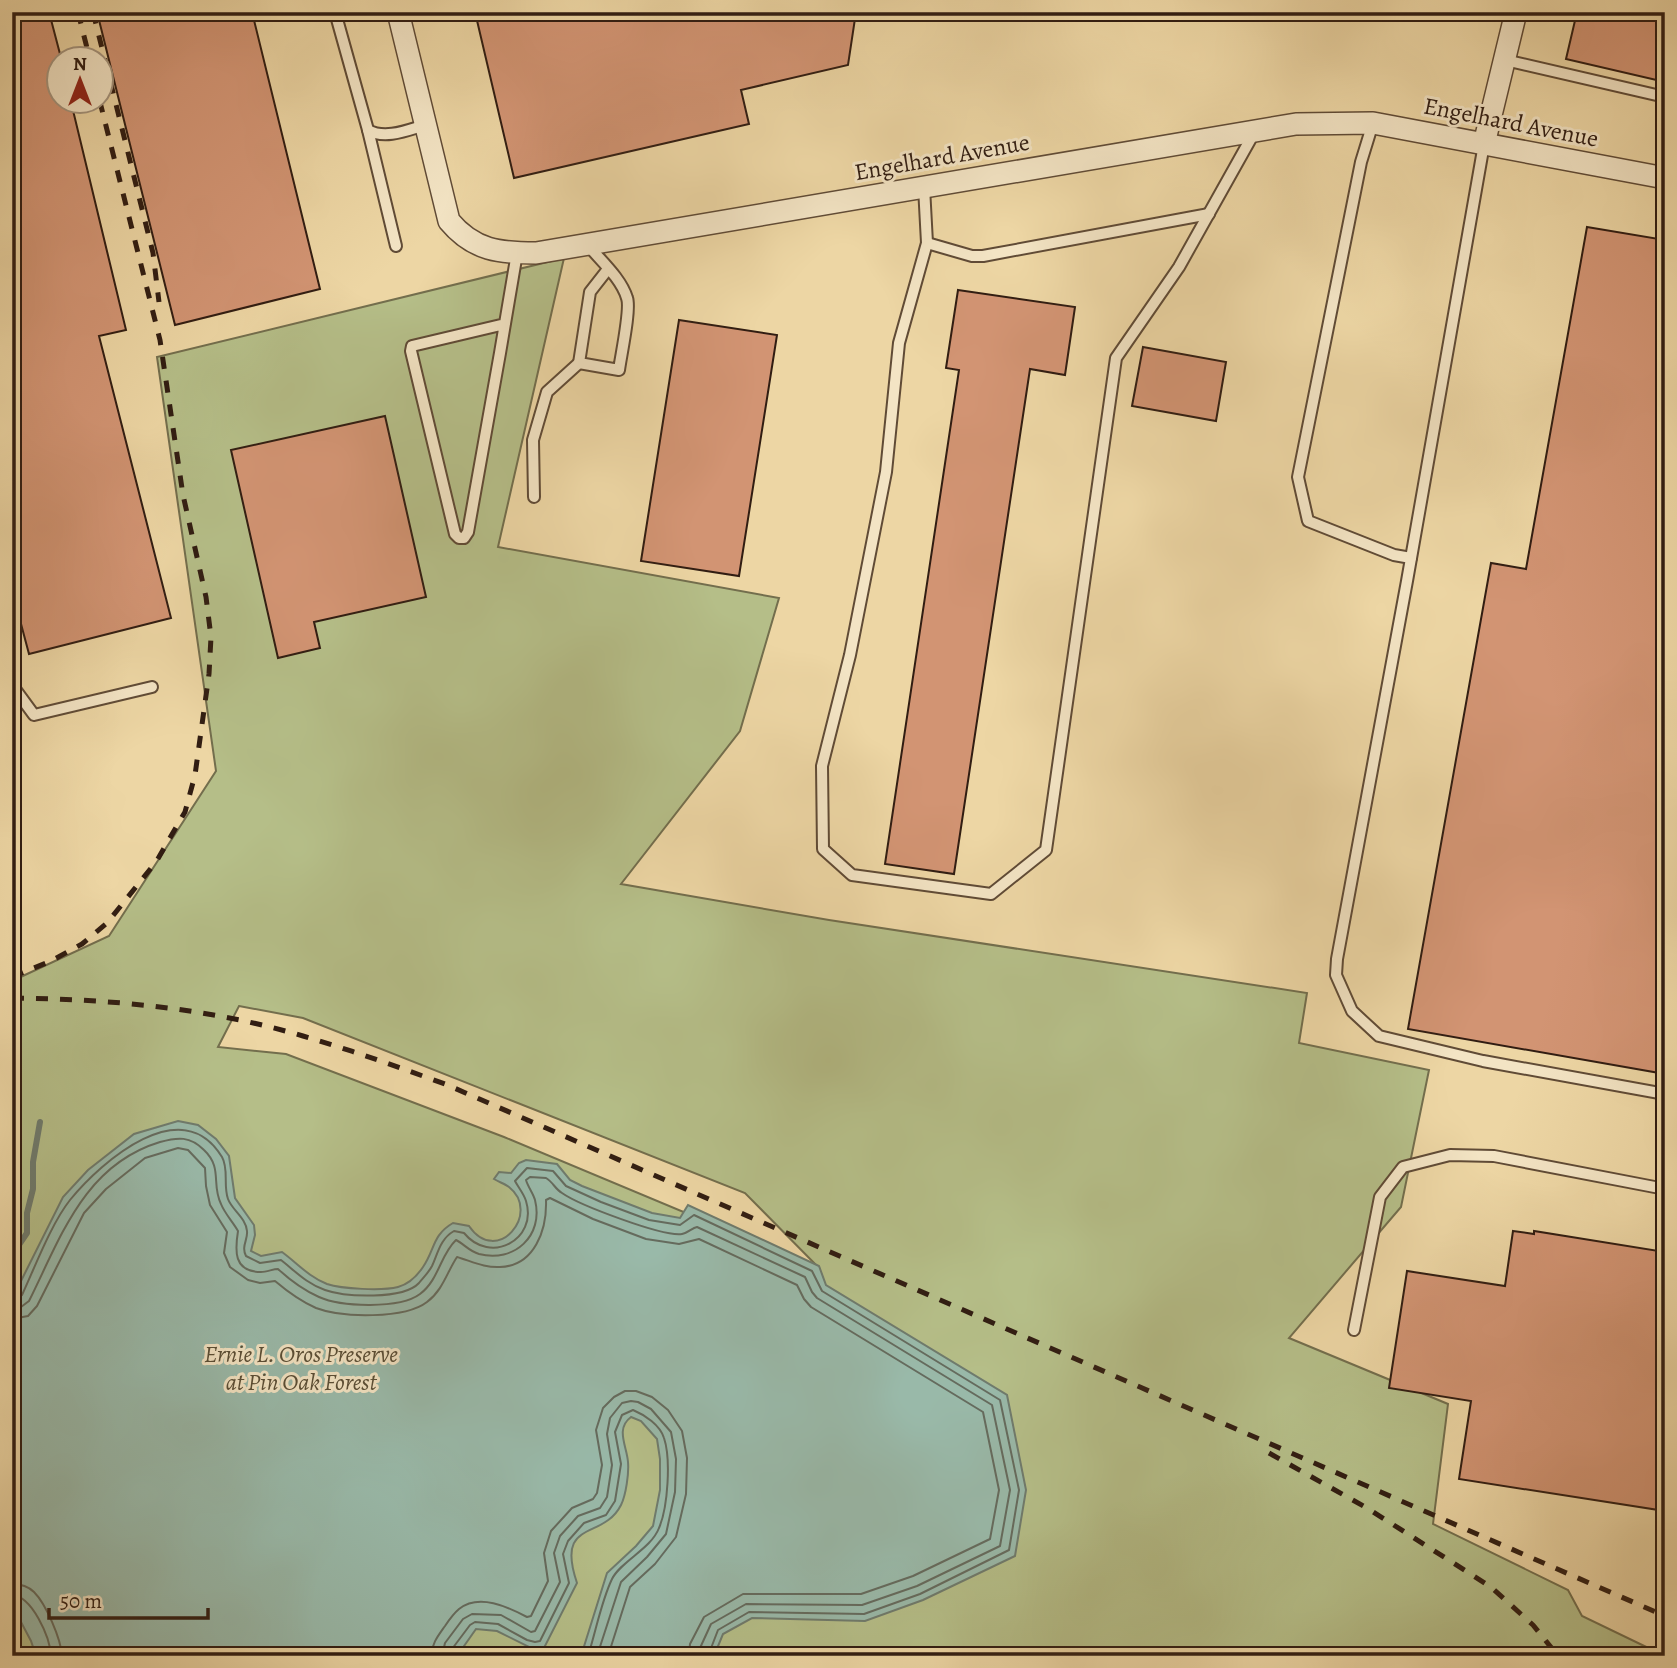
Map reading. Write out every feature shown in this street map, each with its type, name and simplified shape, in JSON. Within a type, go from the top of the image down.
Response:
[{"type":"street","points":[[1484,144],[1516,12]]},
{"type":"street","name":"Engelhard Avenue","points":[[401,13],[449,221],[460,234],[478,245],[500,252],[536,253],[1296,124],[1373,123],[1665,178]]},
{"type":"lane","points":[[335,12],[368,130],[396,246]]},
{"type":"lane","points":[[1505,60],[1665,97]]},
{"type":"lane","points":[[1373,123],[1361,162],[1298,477],[1308,521],[1394,555],[1411,558]]},
{"type":"lane","points":[[368,130],[373,133],[394,134],[425,125]]},
{"type":"lane","points":[[924,187],[927,243],[899,343],[886,472],[850,655],[822,766],[823,849],[852,875],[992,894],[1046,850],[1116,358],[1179,267],[1254,131]]},
{"type":"lane","points":[[1484,144],[1411,558],[1336,958],[1336,975],[1352,1011],[1379,1036],[1483,1061],[1665,1094]]},
{"type":"lane","points":[[927,243],[972,256],[983,256],[1209,214]]},
{"type":"lane","points":[[579,363],[619,370],[629,301],[622,287],[587,244]]},
{"type":"lane","points":[[506,324],[412,346],[455,534],[460,538],[464,538],[468,531],[506,324],[517,253]]},
{"type":"lane","points":[[534,497],[533,440],[547,392],[579,363],[590,292],[607,269]]},
{"type":"lane","points":[[12,685],[34,715],[152,687]]},
{"type":"lane","points":[[1354,1330],[1380,1197],[1403,1167],[1450,1155],[1494,1156],[1665,1189]]},
{"type":"green space","points":[[564,258],[498,547],[779,598],[740,731],[621,884],[829,920],[1307,993],[1299,1043],[1429,1070],[1401,1207],[1289,1338],[1448,1404],[1433,1524],[1568,1590],[1582,1616],[1665,1656],[12,1656],[12,981],[109,936],[216,771],[157,357]],"holes":[[[239,1006],[303,1018],[745,1193],[820,1269],[504,1137],[286,1054],[218,1047]]]},
{"type":"water","name":"Ernie L. Oros Preserve at Pin Oak Forest","points":[[178,1121],[198,1125],[216,1139],[229,1156],[235,1198],[254,1225],[255,1235],[251,1251],[261,1256],[282,1252],[314,1278],[334,1286],[382,1289],[406,1284],[423,1267],[437,1238],[453,1223],[469,1226],[480,1237],[492,1241],[503,1239],[512,1232],[521,1210],[518,1198],[509,1187],[494,1179],[499,1172],[511,1173],[519,1163],[526,1160],[557,1164],[570,1180],[652,1213],[680,1218],[688,1205],[819,1266],[826,1285],[1007,1395],[1026,1490],[1015,1556],[923,1600],[865,1621],[752,1618],[723,1634],[714,1656],[581,1656],[607,1573],[653,1526],[660,1490],[657,1439],[641,1421],[631,1417],[623,1432],[628,1467],[623,1501],[613,1516],[584,1533],[572,1548],[577,1583],[544,1648],[535,1650],[497,1631],[476,1629],[457,1656],[36,1656],[12,1605],[12,1299],[63,1197],[88,1170],[134,1134]]},
{"type":"building","points":[[12,12],[49,12],[58,46],[46,46],[46,116],[74,116],[126,330],[99,336],[171,618],[29,654],[12,590]]},
{"type":"building","points":[[97,12],[252,12],[320,289],[175,325],[116,88],[116,46],[105,46]]},
{"type":"building","points":[[475,12],[856,12],[848,65],[741,90],[749,124],[514,178]]},
{"type":"building","points":[[1577,12],[1665,12],[1665,82],[1566,59]]},
{"type":"building","points":[[1587,227],[1665,240],[1665,1074],[1408,1029],[1491,563],[1526,569]]},
{"type":"building","points":[[958,290],[1075,307],[1065,375],[1030,369],[954,874],[885,864],[959,370],[946,368]]},
{"type":"building","points":[[679,320],[777,335],[739,576],[641,561]]},
{"type":"building","points":[[1143,347],[1226,362],[1216,421],[1132,406]]},
{"type":"building","points":[[385,416],[426,597],[314,622],[320,648],[278,658],[231,450]]},
{"type":"building","points":[[1513,1231],[1534,1234],[1534,1231],[1665,1252],[1665,1511],[1459,1479],[1471,1401],[1389,1388],[1407,1271],[1505,1286]]},
{"type":"waterway","points":[[12,1255],[27,1233],[27,1213],[33,1189],[33,1162],[40,1122]]},
{"type":"railway","points":[[78,12],[86,46]]},
{"type":"railway","points":[[93,12],[153,253],[159,302]]},
{"type":"railway","points":[[12,977],[51,961],[82,944],[107,923],[156,862],[185,812],[195,775],[209,674],[211,637],[206,597],[183,495],[160,340],[104,116]]},
{"type":"railway","points":[[12,998],[122,1003],[232,1018],[321,1041],[445,1084],[1665,1616]]},
{"type":"railway","points":[[1269,1453],[1367,1508],[1491,1587],[1533,1625],[1558,1656]]}]
